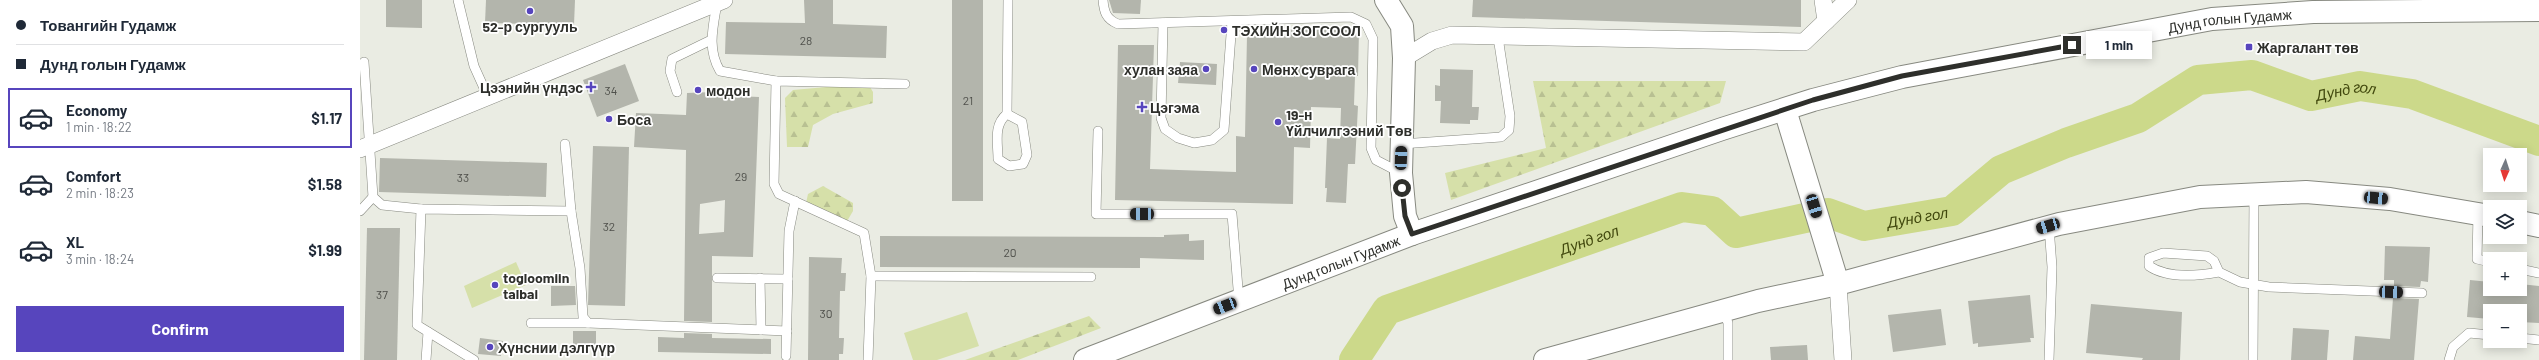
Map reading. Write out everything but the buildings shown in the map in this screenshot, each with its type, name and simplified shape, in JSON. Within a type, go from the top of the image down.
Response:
[{"type":"main road","points":[[1386,0],[1402,26],[1404,58],[1401,173],[1405,216],[1412,234]]},
{"type":"main road","name":"Дунд голын Гудамж","points":[[1085,360],[1239,301],[1267,288],[1412,234],[1788,120],[1902,76],[2212,19],[2339,6],[2539,10]]},
{"type":"main road","points":[[1788,120],[1835,276]]},
{"type":"main road","points":[[1545,360],[1724,312],[1835,276],[2048,226],[2200,197],[2254,193],[2306,192],[2390,199],[2483,215]]},
{"type":"main road","points":[[2527,223],[2539,226]]},
{"type":"street","points":[[1823,0],[1826,21]]},
{"type":"street","points":[[1404,58],[1432,41],[1452,35],[1789,43],[1804,42],[1848,0]]},
{"type":"street","points":[[366,147],[721,1]]},
{"type":"street","points":[[1835,276],[1843,360]]},
{"type":"lane","points":[[458,0],[474,66],[488,97]]},
{"type":"lane","points":[[1007,114],[1008,0]]},
{"type":"lane","points":[[1104,0],[1104,11],[1109,21],[1118,24],[1351,17],[1366,24],[1373,39],[1371,148],[1376,160],[1401,173]]},
{"type":"lane","points":[[721,1],[711,40],[713,59],[720,71],[776,81],[905,84]]},
{"type":"lane","points":[[1164,23],[1161,118],[1165,129],[1178,138],[1194,143],[1212,140],[1224,130],[1232,21]]},
{"type":"lane","points":[[1401,144],[1501,137],[1509,130],[1510,116],[1498,37]]},
{"type":"lane","points":[[677,92],[670,71],[672,59],[711,40]]},
{"type":"lane","points":[[364,62],[366,147],[373,197],[382,205],[421,209],[571,211]]},
{"type":"lane","points":[[776,81],[774,184],[779,194],[864,233],[871,276],[868,360]]},
{"type":"lane","points":[[1007,114],[1022,122],[1027,155],[1023,164],[1009,166],[998,159],[997,130],[999,120],[1007,114]]},
{"type":"lane","points":[[1098,130],[1096,214],[1232,214],[1239,301]]},
{"type":"lane","points":[[565,144],[571,211],[580,268],[584,316],[588,323]]},
{"type":"lane","points":[[2253,360],[2254,193]]},
{"type":"lane","points":[[360,211],[373,197]]},
{"type":"lane","points":[[786,356],[789,231],[795,201]]},
{"type":"lane","points":[[421,209],[417,325],[474,360]]},
{"type":"lane","points":[[2483,221],[2477,259],[2483,260]]},
{"type":"lane","points":[[2048,226],[2052,267],[2049,360]]},
{"type":"lane","points":[[2219,272],[2214,262],[2207,256],[2162,253],[2150,258],[2149,266],[2162,272],[2190,275],[2219,272],[2240,282],[2254,284],[2422,293]]},
{"type":"lane","points":[[2527,270],[2539,273]]},
{"type":"lane","points":[[871,276],[1091,277]]},
{"type":"lane","points":[[717,278],[788,279]]},
{"type":"lane","points":[[760,278],[761,330]]},
{"type":"lane","points":[[1724,312],[1728,323],[1728,360]]},
{"type":"lane","points":[[531,323],[588,323],[787,331]]},
{"type":"lane","points":[[426,360],[428,332]]},
{"type":"lane","points":[[2449,360],[2453,347],[2469,333],[2483,334]]},
{"type":"lane","points":[[2527,339],[2539,340]]},
{"type":"green space","points":[[1533,81],[1726,81],[1720,103],[1451,200],[1445,173],[1546,148]]},
{"type":"green space","points":[[826,87],[870,87],[873,92],[873,103],[833,114],[813,125],[808,147],[787,147],[785,98],[793,90]]},
{"type":"green space","points":[[823,186],[853,203],[853,211],[846,223],[806,203],[808,194]]},
{"type":"green space","name":"togloomiin talbai","points":[[516,262],[526,285],[472,308],[464,286]]},
{"type":"green space","points":[[967,312],[979,346],[937,360],[913,360],[904,333]]},
{"type":"green space","points":[[1089,316],[1101,328],[1018,360],[965,360]]},
{"type":"waterway","name":"Дунд гол","points":[[1354,360],[1387,310],[1682,207],[1712,211],[1736,233],[1828,213],[1864,226],[1952,211],[2001,170],[2066,143],[2138,118],[2198,80],[2252,75],[2311,96],[2360,86],[2412,94],[2539,141]]},
{"type":"place","name":"52-р сургууль","points":[[530,11]]},
{"type":"place","name":"ТЭХИЙН ЗОГСООЛ","points":[[1224,30]]},
{"type":"place","name":"Жаргалант төв","points":[[2249,47]]},
{"type":"place","name":"хулан заяа","points":[[1206,69]]},
{"type":"place","name":"Мөнх суврага","points":[[1254,69]]},
{"type":"place","name":"Цээнийн үндэс","points":[[591,87]]},
{"type":"place","name":"модон","points":[[698,90]]},
{"type":"place","name":"Цэгэма","points":[[1142,107]]},
{"type":"place","name":"Боса","points":[[609,119]]},
{"type":"place","name":"19-н Үйлчилгээний Төв","points":[[1278,122]]},
{"type":"place","name":"togloomiin talbai","points":[[495,285]]},
{"type":"place","name":"Хүнснии дэлгүүр","points":[[490,347]]},
{"type":"route","points":[[1402,188],[1405,216],[1412,234],[1722,129],[1813,100],[1902,76],[2072,45]]}]
